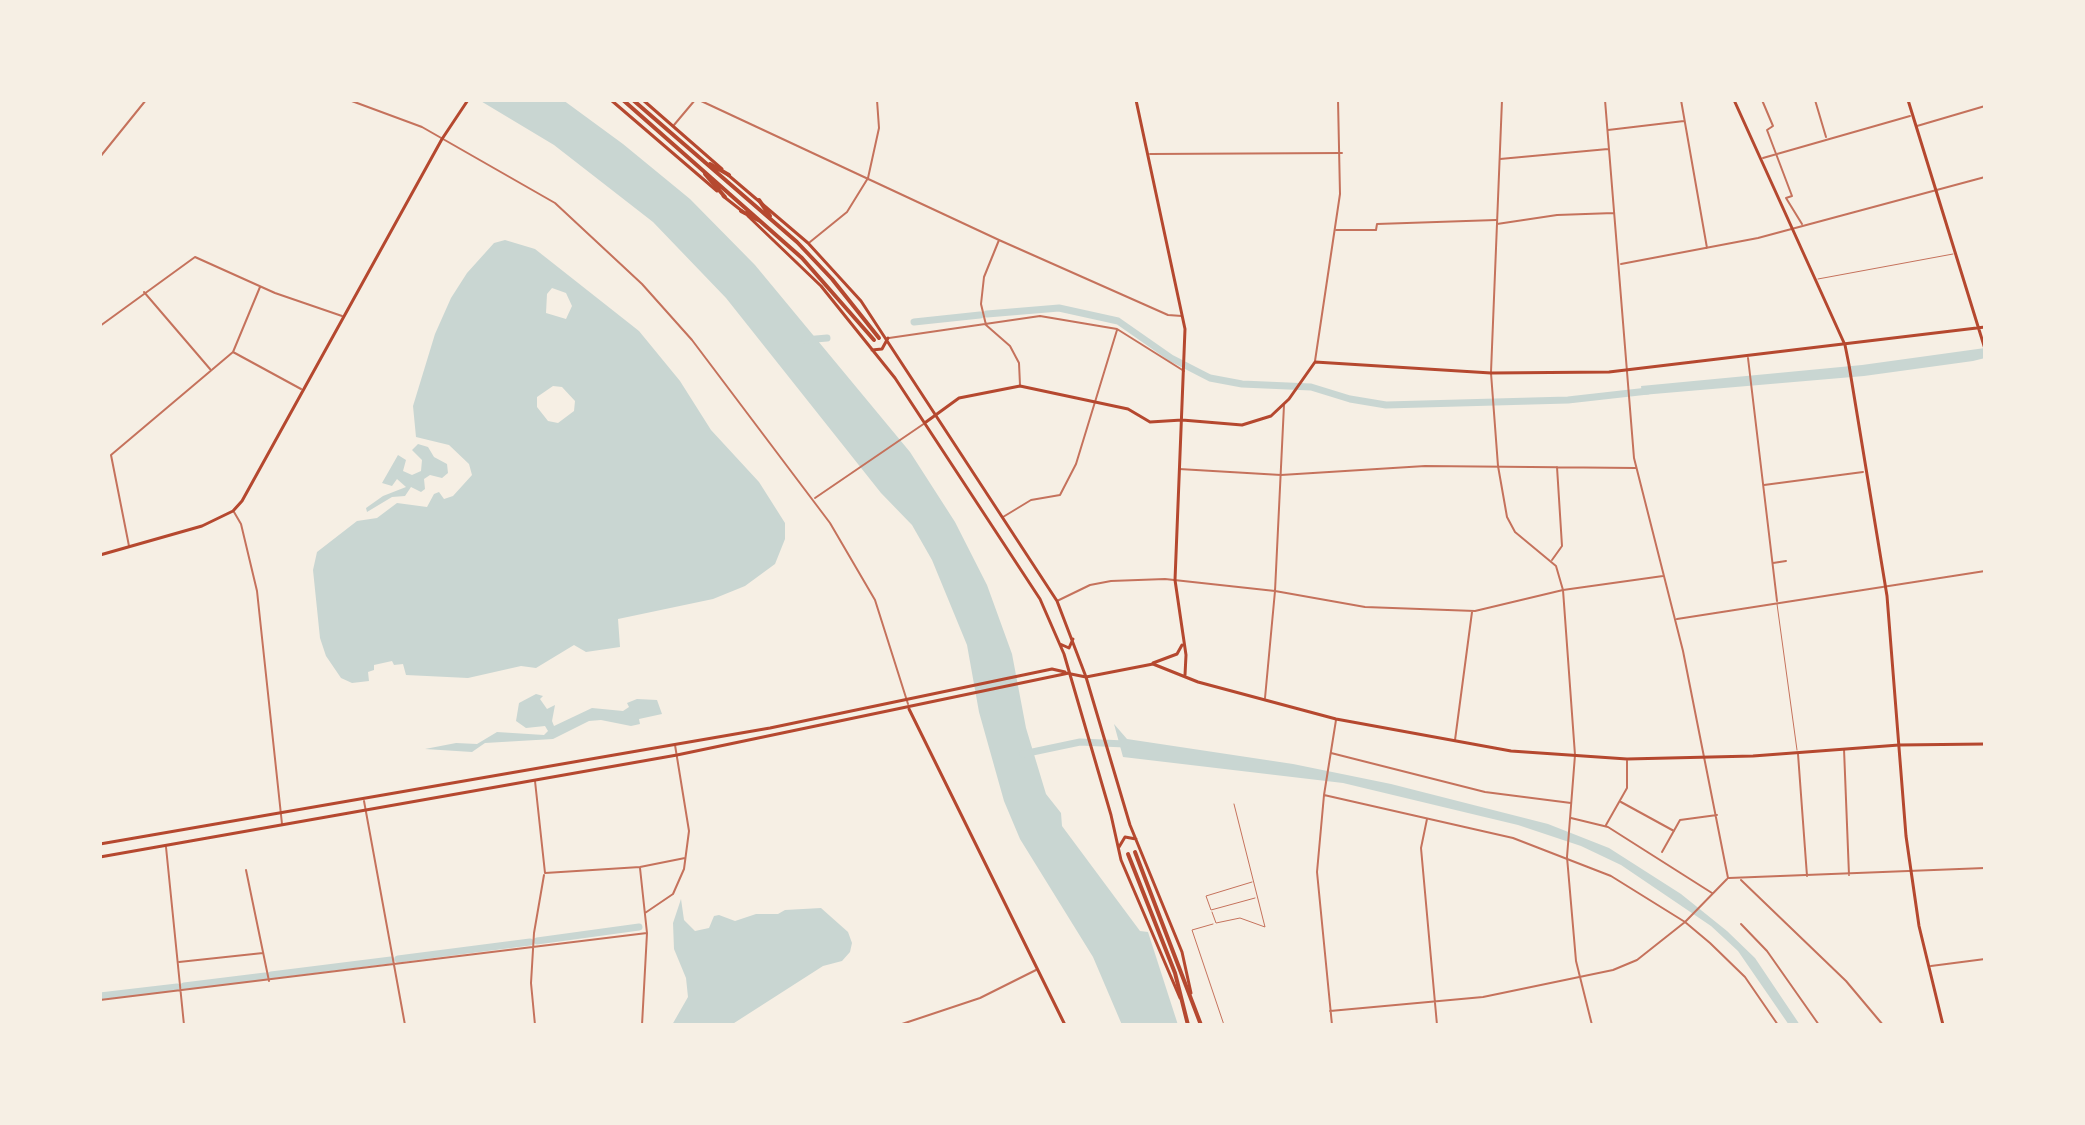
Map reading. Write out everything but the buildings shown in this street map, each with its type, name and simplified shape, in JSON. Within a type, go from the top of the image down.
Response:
[{"type":"highway","points":[[623,100],[697,160],[774,222],[832,279],[876,339],[826,282],[769,226],[697,160],[633,100]]},
{"type":"highway","points":[[697,160],[725,197]]},
{"type":"highway","points":[[697,160],[729,175]]},
{"type":"highway","points":[[759,200],[774,222]]},
{"type":"highway","points":[[741,211],[769,226]]},
{"type":"highway","points":[[1135,852],[1201,1025]]},
{"type":"highway","points":[[1128,854],[1159,928],[1188,1025]]},
{"type":"main road","points":[[100,555],[202,526],[233,511],[242,501],[442,139],[468,100]]},
{"type":"main road","points":[[611,100],[741,211],[821,286],[926,422],[1040,599],[1060,644],[1118,849],[1181,999]]},
{"type":"main road","points":[[643,100],[808,243],[852,290],[888,338],[1057,601],[1086,677],[1109,760],[1136,839],[1182,952],[1191,993]]},
{"type":"main road","points":[[1136,100],[1183,316],[1185,371],[1175,580],[1184,641],[1185,675]]},
{"type":"main road","points":[[1734,100],[1845,345],[1886,586],[1911,873],[1928,967],[1943,1025]]},
{"type":"main road","points":[[1908,100],[1938,191],[1953,254],[1985,347]]},
{"type":"main road","points":[[926,422],[947,404],[978,392],[1020,386],[1128,409],[1150,422],[1256,423],[1284,404],[1315,362],[1491,373],[1627,371],[1985,327]]},
{"type":"main road","points":[[872,350],[882,349],[888,338]]},
{"type":"main road","points":[[1060,644],[1069,648],[1073,639]]},
{"type":"main road","points":[[100,844],[675,745],[1052,669],[1086,677],[1153,664],[1177,654],[1184,641]]},
{"type":"main road","points":[[1153,664],[1198,682],[1336,719],[1454,741],[1575,755],[1627,759],[1703,757],[1899,745],[1985,744]]},
{"type":"main road","points":[[100,857],[677,755],[909,709],[1069,673]]},
{"type":"main road","points":[[909,709],[1065,1025]]},
{"type":"main road","points":[[1118,849],[1125,837],[1136,839]]},
{"type":"street","points":[[100,157],[146,100]]},
{"type":"street","points":[[349,100],[422,127],[555,203],[642,284],[692,340],[814,498],[875,600],[909,709]]},
{"type":"street","points":[[673,126],[697,100],[999,240],[1168,315],[1183,316]]},
{"type":"street","points":[[808,243],[847,212],[868,178],[879,128],[877,100]]},
{"type":"street","points":[[1315,362],[1336,230],[1342,153],[1338,100]]},
{"type":"street","points":[[1502,100],[1492,409],[1498,466],[1510,525],[1552,560],[1563,590],[1575,755],[1567,857],[1580,978],[1592,1025]]},
{"type":"street","points":[[1605,100],[1637,468],[1676,619],[1728,878]]},
{"type":"street","points":[[1681,100],[1707,248]]},
{"type":"street","points":[[1762,100],[1773,126],[1767,130],[1792,196],[1786,198],[1802,224]]},
{"type":"street","points":[[1815,100],[1826,138]]},
{"type":"street","points":[[1916,126],[1983,105],[1980,100]]},
{"type":"street","points":[[1762,158],[1913,115]]},
{"type":"street","points":[[1608,130],[1685,121]]},
{"type":"street","points":[[1500,159],[1610,148]]},
{"type":"street","points":[[1150,154],[1342,153]]},
{"type":"street","points":[[1620,264],[1707,248],[1985,177]]},
{"type":"street","points":[[1336,230],[1376,230],[1377,224],[1498,222],[1557,215],[1615,213]]},
{"type":"street","points":[[999,240],[984,277],[981,304],[986,325],[1010,346],[1019,363],[1020,386]]},
{"type":"street","points":[[1815,279],[1953,254]]},
{"type":"street","points":[[100,326],[195,257],[260,287],[343,316]]},
{"type":"street","points":[[129,547],[111,455],[233,352],[260,287]]},
{"type":"street","points":[[144,292],[211,370]]},
{"type":"street","points":[[888,338],[1040,316],[1117,329],[1185,371]]},
{"type":"street","points":[[1003,517],[1031,500],[1060,495],[1076,464],[1117,329]]},
{"type":"street","points":[[233,352],[302,390]]},
{"type":"street","points":[[1748,356],[1797,752],[1807,877]]},
{"type":"street","points":[[1264,701],[1275,591],[1284,404]]},
{"type":"street","points":[[814,498],[916,432],[926,422]]},
{"type":"street","points":[[1552,560],[1562,546],[1557,466]]},
{"type":"street","points":[[1178,469],[1281,475],[1411,467],[1637,468]]},
{"type":"street","points":[[1763,485],[1863,472]]},
{"type":"street","points":[[233,511],[241,524],[257,591],[282,826]]},
{"type":"street","points":[[1772,563],[1786,561]]},
{"type":"street","points":[[1676,619],[1985,571]]},
{"type":"street","points":[[1057,601],[1090,585],[1111,581],[1175,580],[1275,591],[1365,607],[1472,611],[1500,608],[1563,590],[1664,575]]},
{"type":"street","points":[[1454,741],[1472,633],[1472,611]]},
{"type":"street","points":[[1332,1025],[1317,872],[1324,793],[1336,719]]},
{"type":"street","points":[[645,913],[673,894],[681,881],[689,831],[675,745]]},
{"type":"street","points":[[1844,749],[1849,876]]},
{"type":"street","points":[[1330,753],[1485,792],[1571,803]]},
{"type":"street","points":[[1606,826],[1627,788],[1627,759]]},
{"type":"street","points":[[535,781],[545,873],[533,947],[531,983],[535,1025]]},
{"type":"street","points":[[1324,793],[1513,838],[1611,876],[1685,922],[1745,977],[1778,1025]]},
{"type":"street","points":[[364,800],[405,1025]]},
{"type":"street","points":[[1620,801],[1674,831]]},
{"type":"street","points":[[1212,912],[1216,923],[1240,918],[1265,927],[1234,804]]},
{"type":"street","points":[[1662,852],[1680,820],[1717,815]]},
{"type":"street","points":[[1427,818],[1421,848],[1437,1025]]},
{"type":"street","points":[[1570,818],[1606,826],[1712,893]]},
{"type":"street","points":[[166,847],[184,1025]]},
{"type":"street","points":[[545,873],[640,867],[685,858]]},
{"type":"street","points":[[640,867],[647,933],[642,1025]]},
{"type":"street","points":[[1330,1011],[1524,990],[1613,970],[1637,960],[1685,922],[1728,878],[1849,876],[1985,868]]},
{"type":"street","points":[[246,870],[269,981]]},
{"type":"street","points":[[1740,878],[1846,981],[1883,1025]]},
{"type":"street","points":[[1252,882],[1206,896],[1211,910],[1258,898]]},
{"type":"street","points":[[1205,905],[1209,904]]},
{"type":"street","points":[[1213,924],[1192,930],[1224,1025]]},
{"type":"street","points":[[1741,924],[1767,951],[1819,1025]]},
{"type":"street","points":[[100,1000],[647,933]]},
{"type":"street","points":[[178,962],[263,953]]},
{"type":"street","points":[[1928,967],[1945,962],[1985,959]]},
{"type":"street","points":[[899,1025],[980,998],[1037,970]]},
{"type":"shaded area","points":[[479,100],[563,100],[623,144],[690,199],[755,265],[910,452],[955,522],[987,585],[1012,654],[1026,728],[1046,794],[1061,813],[1062,826],[1140,931],[1148,932],[1178,1025],[1122,1025],[1093,957],[1020,839],[1004,801],[979,712],[967,645],[932,560],[912,525],[881,493],[726,298],[653,222],[554,145]]},
{"type":"shaded area","points":[[505,240],[535,249],[639,331],[680,381],[711,430],[759,482],[785,523],[785,539],[775,564],[745,586],[713,599],[618,619],[620,647],[586,652],[574,645],[536,668],[521,666],[468,678],[406,675],[403,664],[394,665],[392,661],[374,665],[374,670],[368,672],[369,681],[352,683],[341,678],[326,656],[320,638],[313,570],[317,552],[357,521],[377,518],[397,503],[427,507],[434,494],[439,492],[444,499],[453,496],[472,475],[469,464],[449,445],[416,437],[413,406],[435,334],[451,298],[467,273],[494,243]],"holes":[[[552,288],[566,293],[572,306],[566,319],[546,313],[547,294]],[[553,386],[562,387],[575,401],[574,411],[558,423],[548,421],[537,407],[537,397]]]},
{"type":"shaded area","points":[[1985,348],[1985,358],[1973,361],[1864,376],[1642,395],[1641,386],[1862,365]]},
{"type":"shaded area","points":[[418,444],[428,447],[434,457],[447,464],[448,473],[442,478],[430,475],[424,479],[425,489],[421,492],[411,487],[405,496],[392,497],[367,512],[366,508],[383,496],[406,487],[397,479],[392,486],[382,483],[398,455],[406,460],[403,471],[412,475],[421,471],[422,460],[412,450]]},
{"type":"shaded area","points":[[536,694],[543,696],[540,699],[547,709],[555,705],[554,726],[592,708],[623,711],[629,707],[627,703],[637,699],[657,700],[662,714],[639,719],[640,724],[631,726],[601,720],[589,721],[553,739],[485,743],[472,752],[425,749],[456,743],[477,744],[497,732],[544,735],[548,731],[545,726],[526,728],[516,721],[519,703]]},
{"type":"shaded area","points":[[1114,724],[1127,739],[1293,764],[1391,784],[1548,824],[1609,848],[1681,894],[1727,931],[1755,958],[1800,1025],[1789,1025],[1738,951],[1711,926],[1621,865],[1581,846],[1518,825],[1343,783],[1123,757]]},
{"type":"shaded area","points":[[681,899],[684,920],[695,931],[709,928],[714,916],[719,915],[735,921],[756,914],[821,908],[848,932],[852,943],[850,952],[842,961],[823,966],[731,1025],[672,1025],[688,997],[686,978],[674,949],[673,923]]},
{"type":"waterway","points":[[987,314],[1059,308],[1118,321],[1171,358],[1210,378],[1242,384],[1311,387],[1350,399],[1386,405],[1568,400],[1648,391]]},
{"type":"waterway","points":[[914,322],[980,315]]},
{"type":"waterway","points":[[805,340],[827,338]]},
{"type":"waterway","points":[[1023,754],[1080,742],[1125,744]]},
{"type":"waterway","points":[[537,941],[639,927]]},
{"type":"waterway","points":[[398,959],[530,942]]},
{"type":"waterway","points":[[271,975],[391,960]]},
{"type":"waterway","points":[[184,986],[265,976]]},
{"type":"waterway","points":[[100,996],[177,987]]}]
